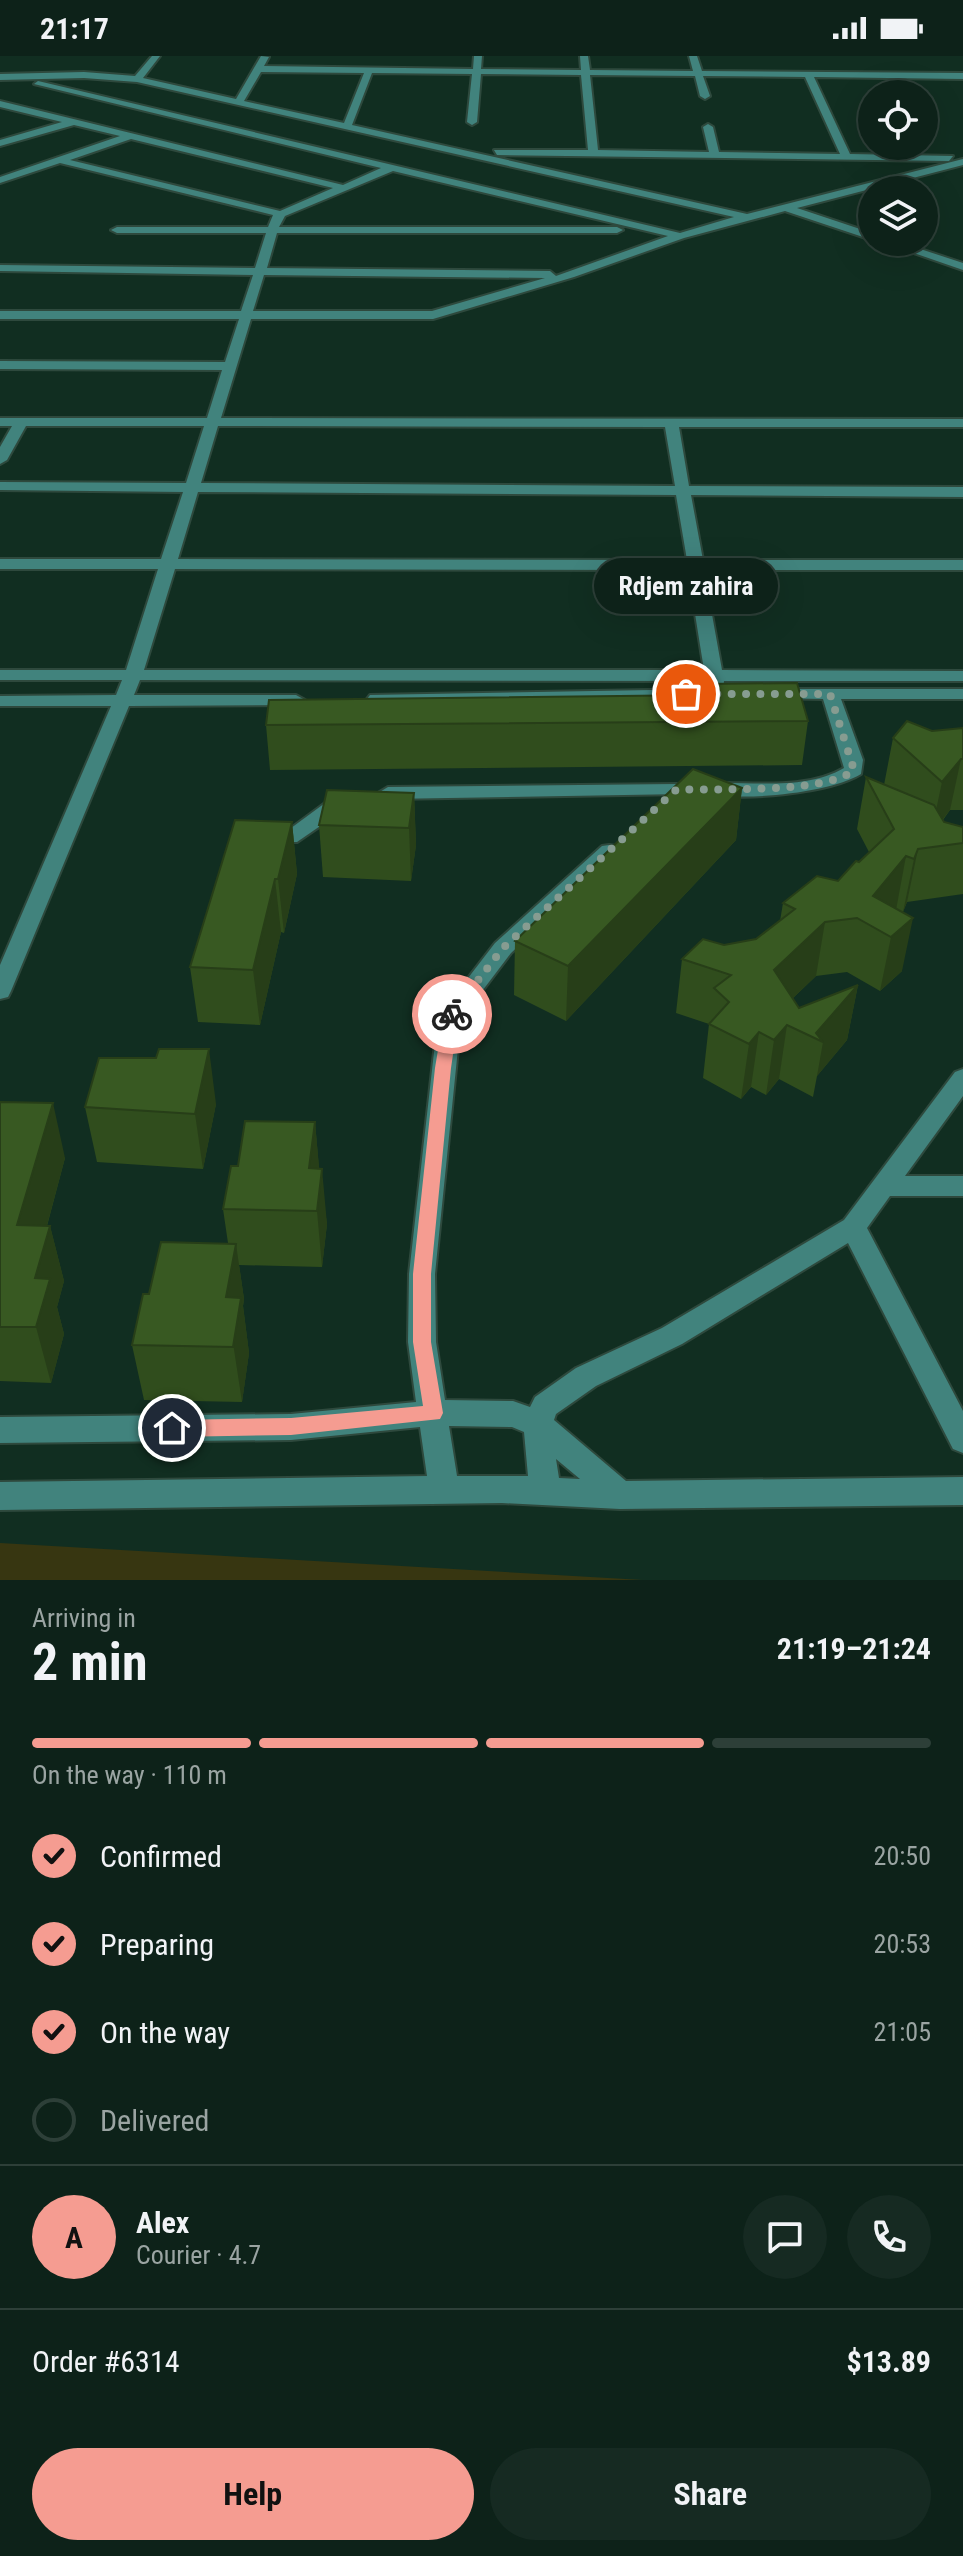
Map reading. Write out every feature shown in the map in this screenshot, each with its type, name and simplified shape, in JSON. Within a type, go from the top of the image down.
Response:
[{"type":"street","points":[[137,79],[156,56]]},
{"type":"street","points":[[239,102],[266,56]]},
{"type":"street","points":[[472,122],[478,56]]},
{"type":"street","points":[[584,56],[593,153]]},
{"type":"street","points":[[693,56],[705,96]]},
{"type":"street","points":[[62,76],[71,66]]},
{"type":"street","points":[[913,66],[920,75]]},
{"type":"street","points":[[258,69],[963,76]]},
{"type":"street","points":[[347,126],[369,70]]},
{"type":"street","points":[[808,74],[846,155]]},
{"type":"street","points":[[5,77],[137,79],[747,217]]},
{"type":"street","points":[[5,77],[680,236]]},
{"type":"street","points":[[0,104],[340,187]]},
{"type":"street","points":[[0,112],[15,107]]},
{"type":"street","points":[[0,143],[73,122]]},
{"type":"street","points":[[708,127],[715,155]]},
{"type":"street","points":[[0,180],[130,136]]},
{"type":"street","points":[[453,152],[846,155],[963,160]]},
{"type":"street","points":[[60,160],[281,214],[391,168]]},
{"type":"street","points":[[0,315],[433,315],[570,275],[680,236],[963,160]]},
{"type":"street","points":[[784,207],[858,232]]},
{"type":"street","points":[[0,991],[133,676],[273,230],[281,214]]},
{"type":"street","points":[[117,230],[651,231]]},
{"type":"street","points":[[930,256],[963,267]]},
{"type":"street","points":[[0,268],[570,275]]},
{"type":"street","points":[[0,365],[230,366]]},
{"type":"street","points":[[671,421],[718,694]]},
{"type":"street","points":[[0,422],[963,423]]},
{"type":"street","points":[[0,460],[21,422]]},
{"type":"street","points":[[0,486],[963,492]]},
{"type":"street","points":[[0,564],[963,565]]},
{"type":"street","points":[[0,675],[963,676]]},
{"type":"street","points":[[290,838],[332,807],[382,793],[808,786],[847,776],[854,770],[853,760],[830,694]]},
{"type":"street","points":[[356,699],[963,694]]},
{"type":"street","points":[[0,701],[309,700]]},
{"type":"street","points":[[653,811],[676,790]]},
{"type":"street","points":[[444,1491],[422,1342],[422,1274],[450,1017],[503,948],[630,832]]},
{"type":"street","points":[[545,1491],[538,1424],[545,1406],[586,1377],[672,1336],[853,1227],[886,1186],[920,1132],[963,1078]]},
{"type":"street","points":[[886,1186],[963,1186]]},
{"type":"street","points":[[853,1227],[963,1440]]},
{"type":"street","points":[[0,1430],[291,1427],[433,1413],[513,1414],[538,1424],[620,1495]]},
{"type":"street","points":[[0,1496],[502,1489],[620,1495],[963,1491]]},
{"type":"shaded area","points":[[0,1543],[643,1580],[0,1580]]},
{"type":"building","points":[[797,683],[808,721],[266,725],[269,700],[708,695],[706,684]]},
{"type":"building","points":[[907,721],[932,731],[963,728],[963,759],[942,782],[893,738]]},
{"type":"building","points":[[693,769],[742,788],[568,966],[515,941]]},
{"type":"building","points":[[866,777],[934,805],[944,822],[963,827],[963,843],[918,849],[914,859],[906,856],[873,896],[913,918],[891,937],[857,918],[825,922],[774,970],[799,1008],[858,985],[816,1033],[823,1042],[787,1025],[774,1040],[759,1032],[749,1044],[709,1024],[729,1002],[714,988],[731,975],[682,959],[703,939],[724,945],[756,939],[795,909],[783,903],[817,876],[838,881],[856,861],[859,862],[894,829]]},
{"type":"building","points":[[327,790],[414,793],[409,828],[319,825]]},
{"type":"building","points":[[235,820],[292,822],[253,970],[190,967]]},
{"type":"building","points":[[159,1049],[209,1049],[195,1114],[85,1107],[99,1058],[156,1058]]},
{"type":"building","points":[[0,1102],[53,1103],[17,1225],[50,1226],[35,1278],[50,1279],[36,1327],[0,1327]]},
{"type":"building","points":[[245,1121],[315,1122],[309,1168],[322,1169],[317,1211],[223,1209],[231,1166],[238,1166]]},
{"type":"building","points":[[161,1242],[236,1244],[226,1297],[241,1298],[233,1347],[132,1345],[143,1294],[149,1294]]},
{"type":"way so far","points":[[452,1014],[503,948],[676,790],[808,786],[847,776],[854,770],[830,694],[686,694]]},
{"type":"place","name":"Rdjem zahira","points":[[686,694]]},
{"type":"route","points":[[172,1428],[291,1427],[433,1413],[422,1342],[422,1274],[443,1068],[452,1014]]}]
